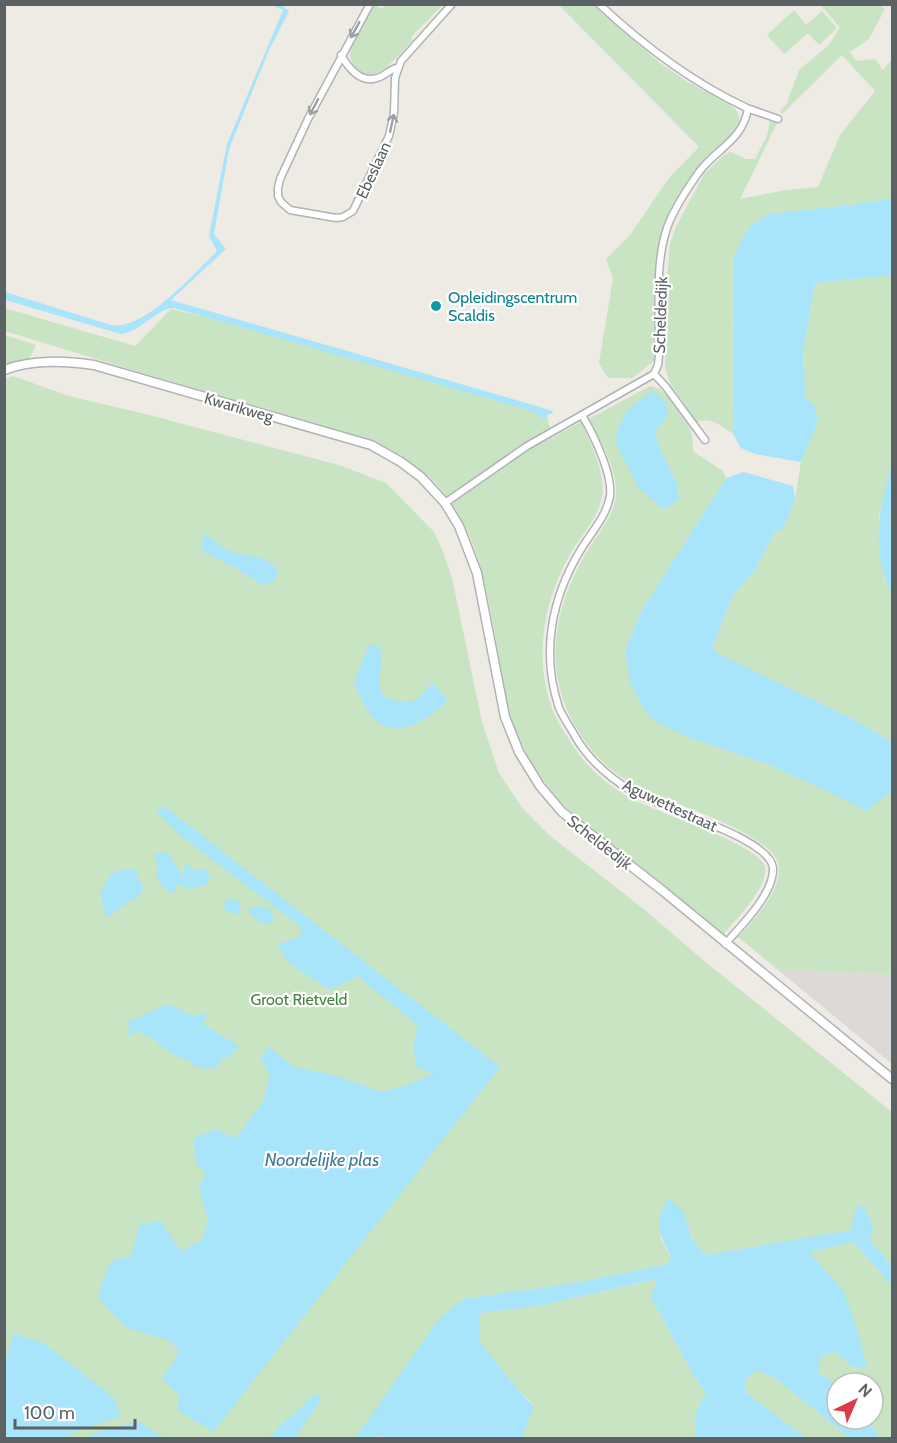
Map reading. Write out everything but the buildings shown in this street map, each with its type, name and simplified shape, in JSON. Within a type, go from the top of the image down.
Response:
[{"type":"street","name":"Ebeslaan","points":[[370,4],[308,119],[280,179],[278,196],[280,202],[290,210],[336,218],[354,211],[393,125],[397,68]]},
{"type":"street","points":[[341,55],[351,70],[361,78],[379,78],[392,68],[397,68],[405,55],[452,4]]},
{"type":"street","points":[[599,4],[642,44],[676,68],[748,109],[778,119]]},
{"type":"street","name":"Scheldedijk","points":[[748,109],[740,132],[703,168],[687,189],[668,226],[663,243],[659,355],[654,374],[527,446],[447,506],[459,526],[477,573],[505,717],[519,752],[540,786],[562,812],[892,1079]]},
{"type":"street","name":"Kwarikweg","points":[[4,370],[50,362],[94,365],[371,445],[401,462],[421,477],[447,506]]},
{"type":"street","points":[[654,374],[705,440]]},
{"type":"street","name":"Aguwettestraat","points":[[582,415],[609,476],[610,494],[605,514],[568,572],[556,604],[550,634],[550,669],[560,710],[578,742],[603,771],[634,793],[710,824],[750,843],[769,857],[773,867],[767,891],[725,944]]},
{"type":"shaded area","points":[[777,969],[892,975],[892,1064]]},
{"type":"green space","points":[[824,4],[880,5],[885,9],[869,39],[850,52],[856,61],[875,59],[883,70],[892,59],[892,198],[852,205],[767,214],[747,230],[734,257],[733,434],[712,421],[697,422],[670,383],[665,368],[670,244],[675,229],[704,174],[730,152],[746,159],[755,159],[767,136],[770,120],[777,123],[740,199],[786,190],[818,187],[840,135],[875,91],[842,55],[782,114],[780,111],[786,105],[799,70],[829,45],[840,27],[822,7]]},
{"type":"green space","points":[[375,5],[382,9],[387,5],[439,5],[441,7],[411,37],[413,40],[394,61],[370,75],[362,73],[354,65],[350,52]]},
{"type":"green space","points":[[559,5],[593,5],[660,63],[686,81],[732,106],[739,117],[736,130],[692,177],[668,217],[661,238],[656,270],[657,309],[654,361],[632,378],[608,378],[599,363],[613,279],[606,259],[630,235],[669,178],[699,147]]},
{"type":"green space","points":[[794,10],[806,25],[822,11],[837,28],[819,45],[808,33],[784,54],[767,35]]},
{"type":"green space","points":[[892,275],[892,465],[879,516],[880,551],[884,576],[892,593],[892,742],[855,720],[719,654],[712,648],[733,595],[754,572],[775,531],[795,500],[801,462],[818,421],[815,407],[805,397],[803,350],[815,283]]},
{"type":"green space","points":[[4,308],[135,346],[171,309],[334,347],[546,412],[552,438],[581,422],[593,448],[603,487],[597,511],[561,572],[547,611],[542,651],[543,671],[553,711],[583,759],[613,787],[642,804],[726,839],[759,858],[765,867],[765,875],[757,893],[743,912],[723,935],[566,808],[541,776],[526,753],[510,715],[485,584],[469,535],[457,512],[442,491],[423,472],[373,440],[5,331]]},
{"type":"green space","points":[[5,335],[36,345],[29,359],[5,364]]},
{"type":"green space","name":"Groot Rietveld","points":[[13,376],[69,396],[339,465],[386,483],[434,532],[442,549],[452,578],[482,722],[499,773],[523,809],[549,835],[646,911],[703,960],[892,1112],[892,1265],[870,1240],[852,1230],[706,1255],[692,1239],[684,1212],[660,1237],[671,1257],[668,1264],[580,1282],[463,1299],[355,1438],[5,1438],[4,379]]},
{"type":"green space","points":[[650,386],[660,389],[670,399],[691,430],[694,452],[723,471],[726,478],[642,610],[625,651],[685,736],[769,765],[866,810],[892,791],[892,975],[777,969],[738,937],[765,906],[775,888],[779,868],[774,855],[761,843],[741,831],[637,787],[621,777],[592,751],[567,711],[556,669],[556,649],[562,610],[576,573],[608,520],[616,496],[612,467],[589,419]]},
{"type":"green space","points":[[853,1242],[892,1285],[892,1438],[879,1438],[875,1431],[885,1431],[885,1371],[825,1371],[825,1377],[818,1373],[821,1356],[835,1352],[853,1367],[809,1252]]},
{"type":"green space","points":[[658,1279],[651,1298],[694,1376],[706,1393],[695,1415],[695,1438],[522,1438],[534,1405],[519,1391],[478,1341],[480,1313],[538,1306]]},
{"type":"green space","points":[[757,1370],[776,1379],[825,1418],[825,1431],[841,1431],[850,1438],[806,1438],[745,1392],[745,1380]]},
{"type":"water","points":[[271,5],[281,5],[289,11],[269,50],[229,149],[214,234],[226,249],[171,300],[540,407],[552,411],[553,414],[548,414],[547,418],[543,419],[535,412],[174,308],[167,309],[136,329],[121,334],[5,300],[5,292],[111,325],[124,324],[139,319],[168,299],[217,251],[209,236],[227,144],[283,10]]},
{"type":"water","points":[[892,198],[892,275],[815,283],[803,350],[805,397],[815,407],[818,421],[801,462],[755,454],[741,448],[733,434],[734,257],[747,230],[767,214],[852,205]]},
{"type":"water","points":[[653,390],[665,402],[668,415],[654,434],[677,485],[679,499],[664,509],[640,490],[616,444],[617,429],[628,410]]},
{"type":"water","points":[[892,465],[892,593],[881,562],[879,529],[883,497]]},
{"type":"water","points":[[744,472],[793,486],[795,500],[783,529],[775,531],[754,572],[733,595],[712,648],[719,654],[855,720],[892,742],[892,791],[866,811],[769,765],[685,736],[650,718],[631,686],[625,651],[642,610],[726,478]]},
{"type":"water","points":[[205,533],[228,551],[257,557],[268,562],[279,571],[273,582],[263,585],[202,551],[201,541]]},
{"type":"water","points":[[369,645],[379,645],[382,660],[379,684],[388,698],[404,702],[415,701],[432,683],[448,700],[424,720],[404,728],[393,728],[375,719],[368,711],[354,682]]},
{"type":"water","name":"Noordelijke plas","points":[[164,806],[500,1067],[213,1432],[178,1410],[179,1395],[162,1379],[179,1352],[169,1340],[127,1328],[99,1299],[101,1285],[112,1261],[132,1256],[139,1225],[160,1221],[181,1251],[202,1240],[208,1221],[199,1188],[206,1172],[195,1163],[194,1139],[214,1129],[236,1138],[263,1102],[270,1075],[261,1058],[269,1046],[294,1067],[330,1074],[382,1092],[433,1074],[415,1066],[414,1041],[418,1026],[358,976],[330,990],[288,962],[277,945],[301,936],[301,927],[181,836],[156,812]]},
{"type":"water","points":[[167,852],[183,876],[185,862],[194,870],[206,869],[210,878],[206,885],[188,889],[178,883],[173,894],[166,890],[157,880],[158,867],[155,853]]},
{"type":"water","points":[[126,869],[137,870],[137,877],[144,887],[141,893],[107,918],[101,890],[112,873]]},
{"type":"water","points":[[229,898],[232,901],[238,899],[241,912],[238,914],[228,912],[222,908]]},
{"type":"water","points":[[261,906],[272,911],[273,922],[262,924],[248,908]]},
{"type":"water","points":[[171,1005],[190,1015],[207,1014],[203,1024],[239,1046],[228,1057],[222,1058],[218,1067],[207,1069],[195,1067],[191,1061],[175,1055],[151,1037],[137,1030],[129,1036],[126,1034],[131,1028],[125,1022]]},
{"type":"water","points":[[669,1198],[684,1212],[692,1239],[706,1255],[851,1230],[856,1206],[864,1207],[873,1226],[870,1240],[892,1265],[892,1285],[853,1242],[809,1252],[843,1290],[859,1335],[867,1368],[853,1367],[835,1352],[821,1356],[818,1373],[825,1377],[825,1418],[776,1379],[757,1370],[745,1380],[745,1392],[806,1438],[695,1438],[695,1415],[706,1393],[694,1376],[651,1298],[657,1279],[538,1306],[480,1313],[479,1341],[534,1406],[522,1438],[378,1436],[355,1438],[439,1319],[463,1299],[580,1282],[668,1264],[671,1256],[659,1227]]},
{"type":"water","points":[[14,1333],[46,1345],[113,1397],[121,1416],[65,1438],[5,1438],[5,1362]]},
{"type":"water","points":[[316,1393],[321,1400],[295,1438],[271,1438],[278,1428]]},
{"type":"water","points":[[140,1422],[163,1438],[87,1438],[92,1434]]},
{"type":"water","points":[[841,1431],[875,1431],[879,1438],[850,1438]]},
{"type":"place","name":"Opleidingscentrum Scaldis","points":[[436,306]]}]
